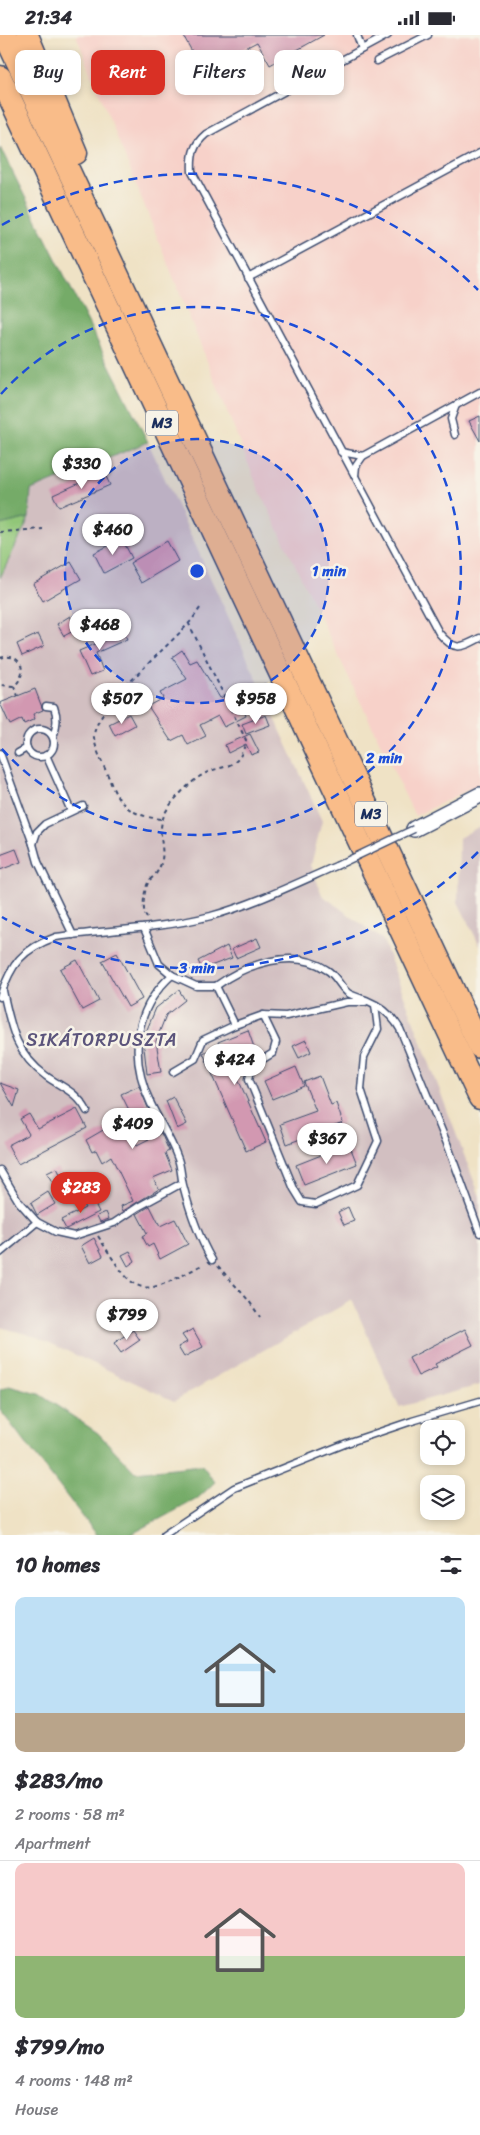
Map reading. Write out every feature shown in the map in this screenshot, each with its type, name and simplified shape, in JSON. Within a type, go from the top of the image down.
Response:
[{"type":"highway","name":"M3","points":[[5,35],[480,1047]]},
{"type":"highway","points":[[27,35],[110,234],[126,292]]},
{"type":"highway","name":"M3","points":[[0,77],[480,1098]]},
{"type":"highway","points":[[0,106],[68,222]]},
{"type":"street","points":[[414,829],[480,795]]},
{"type":"lane","points":[[357,35],[362,49]]},
{"type":"lane","points":[[388,35],[206,133],[197,141],[191,155],[192,172],[438,633],[456,647],[466,646],[480,638]]},
{"type":"lane","points":[[377,61],[428,35]]},
{"type":"lane","points":[[248,278],[480,153]]},
{"type":"lane","points":[[355,477],[356,466],[363,456],[480,392]]},
{"type":"lane","points":[[455,435],[451,419],[456,405]]},
{"type":"lane","points":[[341,452],[363,456]]},
{"type":"lane","points":[[46,706],[54,707],[57,714],[57,728],[53,737],[54,745],[51,753],[35,757],[26,748],[26,736],[32,730],[40,728],[48,731],[53,737]]},
{"type":"lane","points":[[18,753],[26,748]]},
{"type":"lane","points":[[0,753],[38,862],[73,935]]},
{"type":"lane","points":[[46,755],[71,811]]},
{"type":"lane","points":[[33,844],[37,832],[45,824],[83,806]]},
{"type":"lane","points":[[0,997],[15,965],[25,953],[42,942],[56,937],[152,926],[226,911],[269,896],[336,867],[414,829]]},
{"type":"lane","points":[[144,927],[159,964],[172,975],[196,986],[216,986],[233,974],[267,963],[297,957],[328,970],[348,993],[373,1003],[392,1015],[400,1029],[480,1233]]},
{"type":"lane","points":[[172,975],[157,989],[138,1030],[139,1070],[151,1103],[169,1136],[179,1162],[182,1183],[192,1217],[212,1260]]},
{"type":"lane","points":[[216,986],[235,1025]]},
{"type":"lane","points":[[2,990],[13,1036],[26,1057],[45,1075],[80,1098],[87,1111]]},
{"type":"lane","points":[[173,1072],[195,1059],[203,1040],[235,1025],[263,1015],[286,1016],[346,1002],[373,1003]]},
{"type":"lane","points":[[263,1015],[276,1042],[273,1053],[252,1065],[249,1079],[294,1189],[302,1202],[316,1203],[357,1185],[378,1141],[361,1089],[364,1057],[378,1029],[373,1003]]},
{"type":"lane","points":[[0,1170],[19,1202],[37,1223],[56,1232],[74,1236],[114,1223],[138,1207],[182,1183]]},
{"type":"lane","points":[[0,1253],[37,1223]]},
{"type":"lane","points":[[164,1535],[234,1488],[347,1443],[480,1401]]},
{"type":"path","points":[[0,532],[43,529]]},
{"type":"path","points":[[161,819],[142,817],[126,807],[112,788],[94,738],[98,720],[137,674],[189,624],[201,607]]},
{"type":"path","points":[[152,926],[145,915],[144,899],[148,882],[158,872],[164,849],[159,833],[161,819],[171,803],[199,777],[236,763],[243,754],[246,740],[189,624]]},
{"type":"path","points":[[0,658],[8,656],[20,662],[22,675],[14,685]]},
{"type":"path","points":[[0,685],[14,685]]},
{"type":"path","points":[[14,685],[18,696]]},
{"type":"path","points":[[95,1230],[126,1279],[139,1288],[151,1289],[173,1281],[212,1260],[249,1301],[260,1317]]},
{"type":"shaded area","points":[[76,35],[480,35],[480,784],[415,816],[256,483],[100,95],[165,95],[165,50],[91,50],[91,72]]},
{"type":"shaded area","points":[[148,442],[322,821],[311,865],[322,895],[383,940],[480,1197],[480,1385],[399,1407],[352,1300],[174,1401],[37,1337],[0,1327],[0,578],[29,518],[31,490]]},
{"type":"shaded area","points":[[480,826],[480,946],[458,902],[459,838]]},
{"type":"green space","points":[[0,147],[148,442],[31,490],[29,518],[0,525]]},
{"type":"green space","points":[[29,518],[0,578],[0,525]]},
{"type":"green space","points":[[9,1386],[39,1394],[98,1433],[135,1472],[202,1465],[215,1482],[197,1499],[130,1535],[97,1535],[0,1410],[0,1390]]},
{"type":"building","points":[[183,35],[324,35],[297,50],[274,50],[274,63],[270,65],[264,54],[264,50],[262,50],[257,42],[241,50],[191,50]]},
{"type":"building","points":[[480,416],[480,441],[469,421]]},
{"type":"building","points":[[104,472],[110,485],[59,507],[53,495]]},
{"type":"building","points":[[122,539],[132,558],[104,573],[94,553]]},
{"type":"building","points":[[167,541],[178,561],[141,583],[130,563]]},
{"type":"building","points":[[71,562],[81,579],[43,601],[33,584]]},
{"type":"building","points":[[70,616],[77,629],[64,636],[57,624]]},
{"type":"building","points":[[122,628],[127,639],[96,653],[103,671],[90,676],[79,651],[105,640],[103,637]]},
{"type":"building","points":[[38,634],[44,646],[22,656],[17,644]]},
{"type":"building","points":[[182,650],[190,663],[197,660],[220,698],[249,684],[255,699],[242,705],[246,716],[224,727],[218,716],[200,725],[206,736],[188,745],[183,735],[171,741],[148,706],[163,698],[160,693],[187,679],[172,657]]},
{"type":"building","points":[[35,689],[43,710],[33,714],[35,719],[24,724],[22,719],[10,725],[0,703]]},
{"type":"building","points":[[129,714],[135,725],[115,736],[109,724]]},
{"type":"building","points":[[266,715],[270,725],[246,734],[242,724]]},
{"type":"building","points":[[250,734],[259,752],[251,755],[246,744],[228,753],[225,745]]},
{"type":"building","points":[[16,849],[21,862],[0,870],[0,855]]},
{"type":"building","points":[[257,938],[261,947],[236,958],[232,949]]},
{"type":"building","points":[[227,946],[232,958],[202,969],[198,961]]},
{"type":"building","points":[[117,953],[142,999],[128,1007],[102,961]]},
{"type":"building","points":[[77,960],[99,1001],[82,1010],[60,969]]},
{"type":"building","points":[[179,990],[185,1000],[166,1015],[156,1041],[161,1072],[147,1074],[143,1039],[156,1008]]},
{"type":"building","points":[[248,1030],[256,1053],[231,1063],[266,1142],[246,1151],[203,1053],[219,1046],[218,1042]]},
{"type":"building","points":[[306,1040],[311,1052],[299,1058],[293,1046]]},
{"type":"building","points":[[296,1067],[304,1086],[272,1099],[264,1081]]},
{"type":"building","points":[[320,1076],[331,1105],[336,1103],[343,1123],[287,1144],[280,1124],[316,1111],[304,1082]]},
{"type":"building","points":[[0,1083],[19,1090],[14,1107]]},
{"type":"building","points":[[139,1086],[152,1117],[129,1129],[137,1145],[161,1133],[169,1151],[165,1153],[172,1170],[153,1178],[159,1189],[123,1211],[121,1206],[133,1201],[111,1156],[102,1162],[96,1150],[92,1152],[86,1140],[131,1114],[121,1094]]},
{"type":"building","points":[[173,1097],[187,1124],[177,1129],[166,1101]]},
{"type":"building","points":[[77,1109],[87,1128],[18,1164],[8,1145],[29,1134],[20,1119],[29,1114],[38,1129]]},
{"type":"building","points":[[349,1144],[357,1164],[304,1185],[296,1165]]},
{"type":"building","points":[[57,1168],[68,1189],[59,1194],[47,1173]]},
{"type":"building","points":[[90,1174],[94,1183],[91,1185],[93,1190],[83,1195],[76,1182]]},
{"type":"building","points":[[48,1192],[55,1204],[37,1215],[31,1203]]},
{"type":"building","points":[[92,1198],[99,1212],[66,1229],[61,1220],[85,1208],[82,1203]]},
{"type":"building","points":[[150,1206],[160,1226],[175,1219],[188,1244],[160,1259],[153,1244],[148,1247],[142,1236],[147,1233],[137,1214]]},
{"type":"building","points":[[348,1207],[354,1221],[344,1225],[338,1212]]},
{"type":"building","points":[[106,1212],[109,1219],[100,1222],[97,1216]]},
{"type":"building","points":[[94,1238],[103,1256],[90,1263],[81,1246]]},
{"type":"building","points":[[130,1251],[135,1261],[128,1266],[122,1255]]},
{"type":"building","points":[[193,1329],[203,1347],[184,1357],[178,1347],[187,1342],[182,1335]]},
{"type":"building","points":[[465,1329],[473,1345],[435,1364],[437,1367],[418,1376],[409,1358]]},
{"type":"building","points":[[133,1330],[140,1340],[121,1353],[114,1343]]},
{"type":"district","name":"SIKÁTORPUSZTA","points":[[102,1040]]}]
